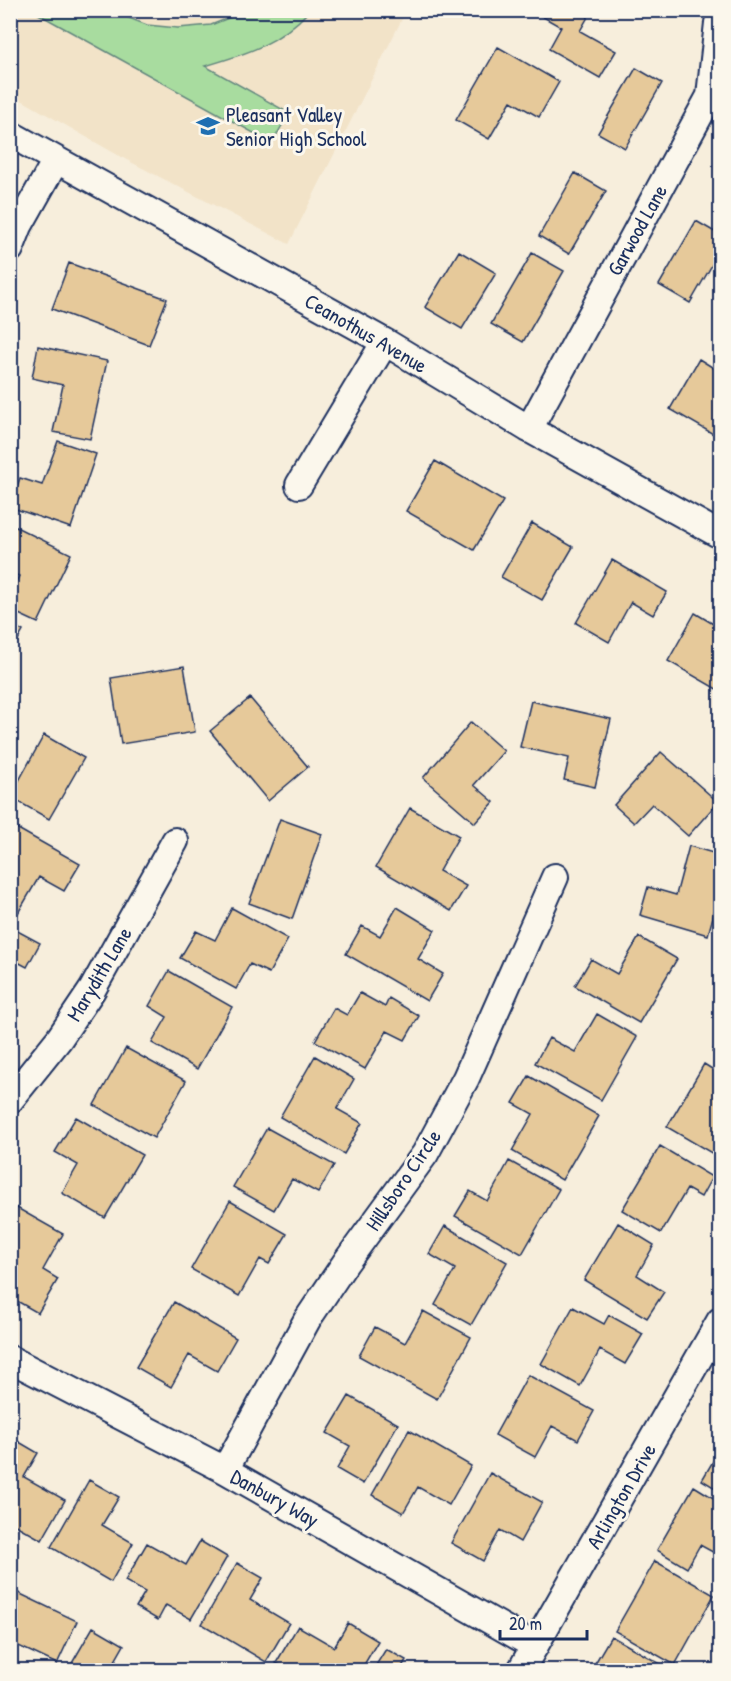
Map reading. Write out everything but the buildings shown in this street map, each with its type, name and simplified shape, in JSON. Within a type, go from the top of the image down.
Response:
[{"type":"street","name":"Garwood Lane","points":[[529,429],[710,96],[718,23]]},
{"type":"street","name":"Ceanothus Avenue","points":[[10,134],[385,342],[529,429],[720,535]]},
{"type":"street","points":[[10,249],[56,160]]},
{"type":"street","points":[[299,485],[385,342]]},
{"type":"street","name":"Marydith Lane","points":[[10,1100],[59,1039],[92,990],[176,841]]},
{"type":"street","name":"Hillsboro Circle","points":[[225,1470],[307,1320],[346,1262],[425,1154],[466,1078],[555,877]]},
{"type":"street","name":"Arlington Drive","points":[[521,1671],[720,1321]]},
{"type":"street","name":"Danbury Way","points":[[10,1359],[225,1470],[535,1646]]},
{"type":"shaded area","name":"Pleasant Valley Senior High School","points":[[11,11],[406,11],[289,244],[123,158],[11,94]]},
{"type":"green space","points":[[33,11],[111,11],[147,25],[178,28],[211,25],[246,11],[309,11],[274,40],[248,52],[205,66],[289,113],[272,143]]},
{"type":"place","name":"Pleasant Valley Senior High School","points":[[208,126]]}]
